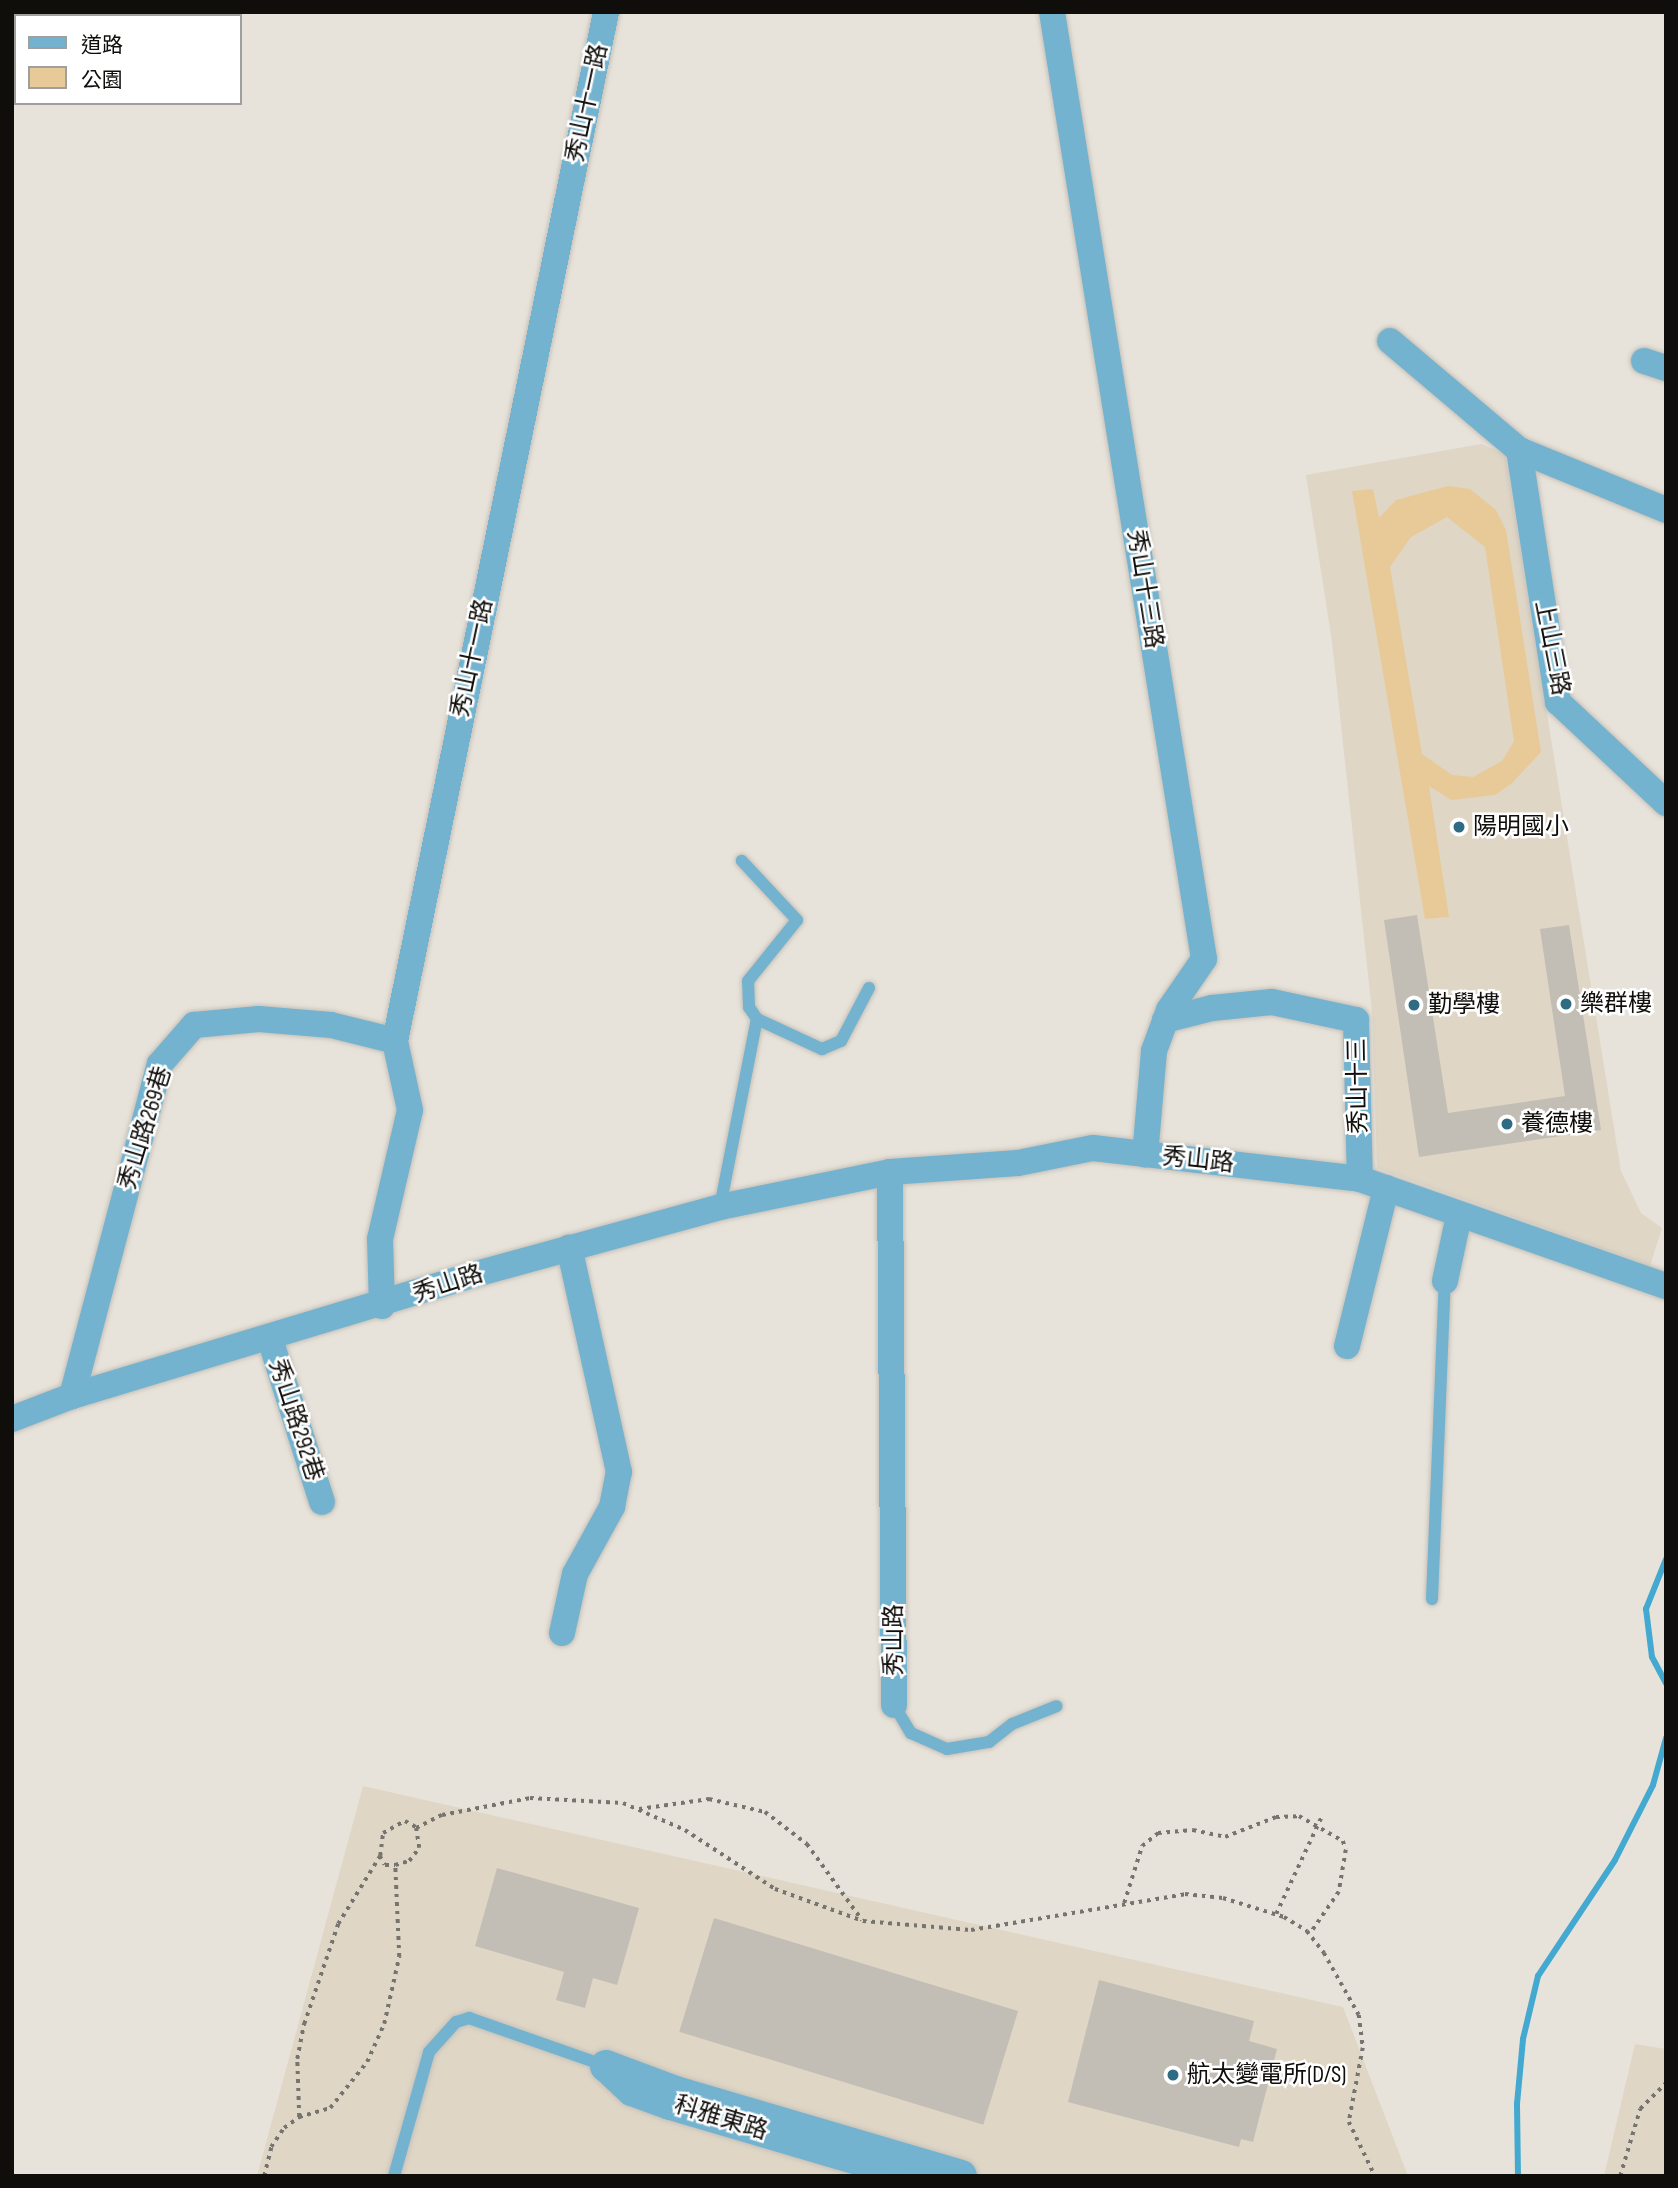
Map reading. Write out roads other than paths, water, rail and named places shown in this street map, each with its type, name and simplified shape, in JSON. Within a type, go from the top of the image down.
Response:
[{"type":"street","name":"秀山十一路","points":[[382,1306],[380,1240],[410,1110],[395,1041],[606,12]]},
{"type":"street","name":"秀山十三路","points":[[1052,12],[1204,959],[1165,1020],[1154,1051],[1145,1155]]},
{"type":"street","points":[[1390,341],[1519,450],[1666,510]]},
{"type":"street","name":"上山三路","points":[[1519,450],[1558,702],[1666,803]]},
{"type":"street","name":"秀山十三","points":[[1165,1020],[1212,1008],[1272,1002],[1356,1020],[1360,1178]]},
{"type":"street","name":"秀山路269巷","points":[[72,1396],[160,1064],[194,1025],[259,1019],[331,1025],[395,1041]]},
{"type":"street","name":"秀山路","points":[[12,1419],[72,1396],[382,1306],[569,1247],[720,1207],[890,1172],[1018,1163],[1093,1148],[1360,1178],[1666,1286]]},
{"type":"street","name":"秀山路","points":[[890,1172],[894,1705]]},
{"type":"street","points":[[1347,1346],[1386,1188]]},
{"type":"street","points":[[1445,1282],[1459,1215]]},
{"type":"street","points":[[562,1633],[575,1574],[612,1507],[619,1472],[569,1247]]},
{"type":"street","name":"秀山路292巷","points":[[270,1339],[322,1502]]},
{"type":"street","name":"科雅東路","points":[[606,2066],[676,2092],[961,2176]]},
{"type":"street","name":"科雅東路","points":[[606,2066],[632,2090],[670,2104],[915,2176]]},
{"type":"lane","points":[[743,861],[797,920],[748,981],[749,1007],[757,1019],[822,1049],[841,1041],[869,988]]},
{"type":"lane","points":[[720,1207],[757,1019]]},
{"type":"lane","points":[[1432,1599],[1445,1282]]},
{"type":"lane","name":"秀山路","points":[[894,1705],[911,1733],[947,1749],[989,1742],[1012,1724],[1057,1706]]},
{"type":"lane","points":[[394,2176],[429,2052],[456,2022],[469,2018],[606,2066]]},
{"type":"waterway","points":[[1666,1559],[1646,1609],[1652,1657],[1666,1683]]},
{"type":"waterway","points":[[1518,2176],[1517,2104],[1523,2039],[1538,1976],[1615,1860],[1653,1785],[1666,1738]]},
{"type":"place","name":"陽明國小","points":[[1459,827]]},
{"type":"place","name":"樂群樓","points":[[1566,1004]]},
{"type":"place","name":"勤學樓","points":[[1414,1005]]},
{"type":"place","name":"養德樓","points":[[1507,1124]]},
{"type":"place","name":"航太變電所(D/S)","points":[[1173,2075]]}]
